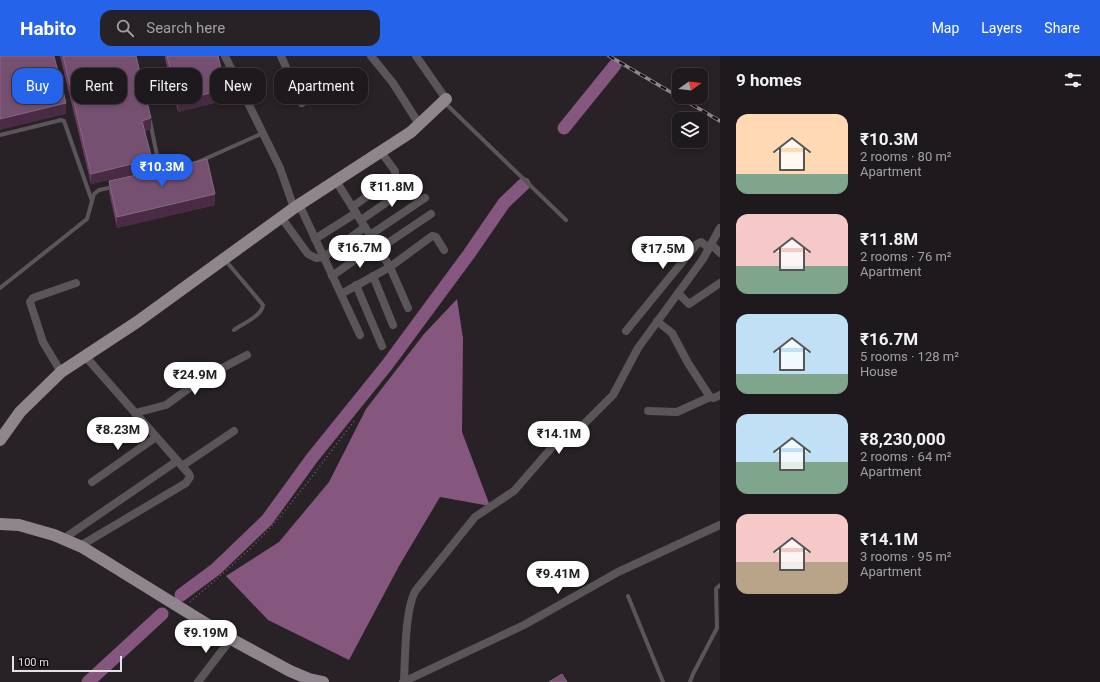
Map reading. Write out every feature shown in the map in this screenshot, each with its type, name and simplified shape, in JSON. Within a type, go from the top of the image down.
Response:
[{"type":"main road","points":[[0,440],[20,412],[61,372],[137,322],[297,206],[411,132],[445,100]]},
{"type":"main road","points":[[0,524],[19,525],[54,535],[80,546],[183,608],[231,639],[290,671],[309,679],[323,682]]},
{"type":"street","points":[[225,56],[263,132],[297,206],[324,257],[360,335]]},
{"type":"street","points":[[281,56],[286,68]]},
{"type":"street","points":[[371,56],[390,80],[420,124]]},
{"type":"street","points":[[416,56],[445,100]]},
{"type":"street","points":[[315,240],[395,177],[395,171],[381,152]]},
{"type":"street","points":[[336,181],[390,267],[408,308]]},
{"type":"street","points":[[281,217],[308,254],[316,258],[324,257],[413,184]]},
{"type":"street","points":[[370,235],[425,198]]},
{"type":"street","points":[[332,276],[431,214]]},
{"type":"street","points":[[720,228],[703,259],[638,348],[615,392],[610,398],[584,424],[554,445],[514,491],[481,512],[416,590],[411,600],[404,682],[524,625],[618,572],[720,525]]},
{"type":"street","points":[[340,294],[390,267],[432,236],[436,237],[444,250]]},
{"type":"street","points":[[626,331],[697,244],[701,242],[720,253]]},
{"type":"street","points":[[373,276],[393,325]]},
{"type":"street","points":[[61,372],[44,342],[30,302],[33,298],[76,283]]},
{"type":"street","points":[[678,293],[689,304],[720,283]]},
{"type":"street","points":[[356,285],[382,346]]},
{"type":"street","points":[[657,321],[672,332],[689,365],[710,397]]},
{"type":"street","points":[[135,413],[166,405],[208,375],[247,355]]},
{"type":"street","points":[[80,546],[186,483],[190,477],[85,356]]},
{"type":"street","points":[[648,411],[677,412],[710,397],[714,398],[720,395]]},
{"type":"street","points":[[63,539],[234,431]]},
{"type":"street","points":[[92,482],[156,437]]},
{"type":"street","points":[[198,682],[231,639]]},
{"type":"lane","points":[[445,100],[566,220]]},
{"type":"lane","points":[[149,114],[161,175]]},
{"type":"lane","points":[[0,135],[61,120],[64,121],[92,203]]},
{"type":"lane","points":[[194,164],[263,132]]},
{"type":"lane","points":[[153,177],[168,173]]},
{"type":"lane","points":[[0,288],[87,219],[94,194],[97,191],[115,187]]},
{"type":"lane","points":[[224,259],[263,305],[258,314],[234,330]]},
{"type":"lane","points":[[690,682],[717,628],[716,589],[720,585]]},
{"type":"lane","points":[[628,596],[663,682]]},
{"type":"path","points":[[183,608],[230,567],[270,529],[300,493],[355,420]]},
{"type":"shaded area","points":[[457,299],[463,338],[462,432],[490,506],[440,497],[399,566],[349,660],[268,620],[226,576],[279,542],[329,482],[366,409],[424,334]]},
{"type":"building","points":[[0,56],[54,56],[57,68],[12,68],[12,104],[62,104],[0,119]]},
{"type":"building","points":[[63,56],[136,56],[139,68],[135,68],[135,104],[148,104],[151,118],[142,121],[152,159],[91,174],[74,104],[127,104],[127,68],[71,68],[71,90]]},
{"type":"building","points":[[167,56],[218,56],[221,68],[210,68],[210,93],[202,95],[202,68],[170,68]]},
{"type":"building","points":[[63,91],[66,103],[63,104]]},
{"type":"building","points":[[207,159],[215,194],[117,217],[109,181]]},
{"type":"building","points":[[562,674],[567,682],[549,682]]},
{"type":"waterway","points":[[564,128],[615,65]]},
{"type":"waterway","points":[[181,595],[216,569],[267,520],[312,458],[387,365],[469,254],[504,203],[524,184]]},
{"type":"waterway","points":[[88,682],[162,614]]},
{"type":"railway","points":[[609,56],[720,121]]}]
